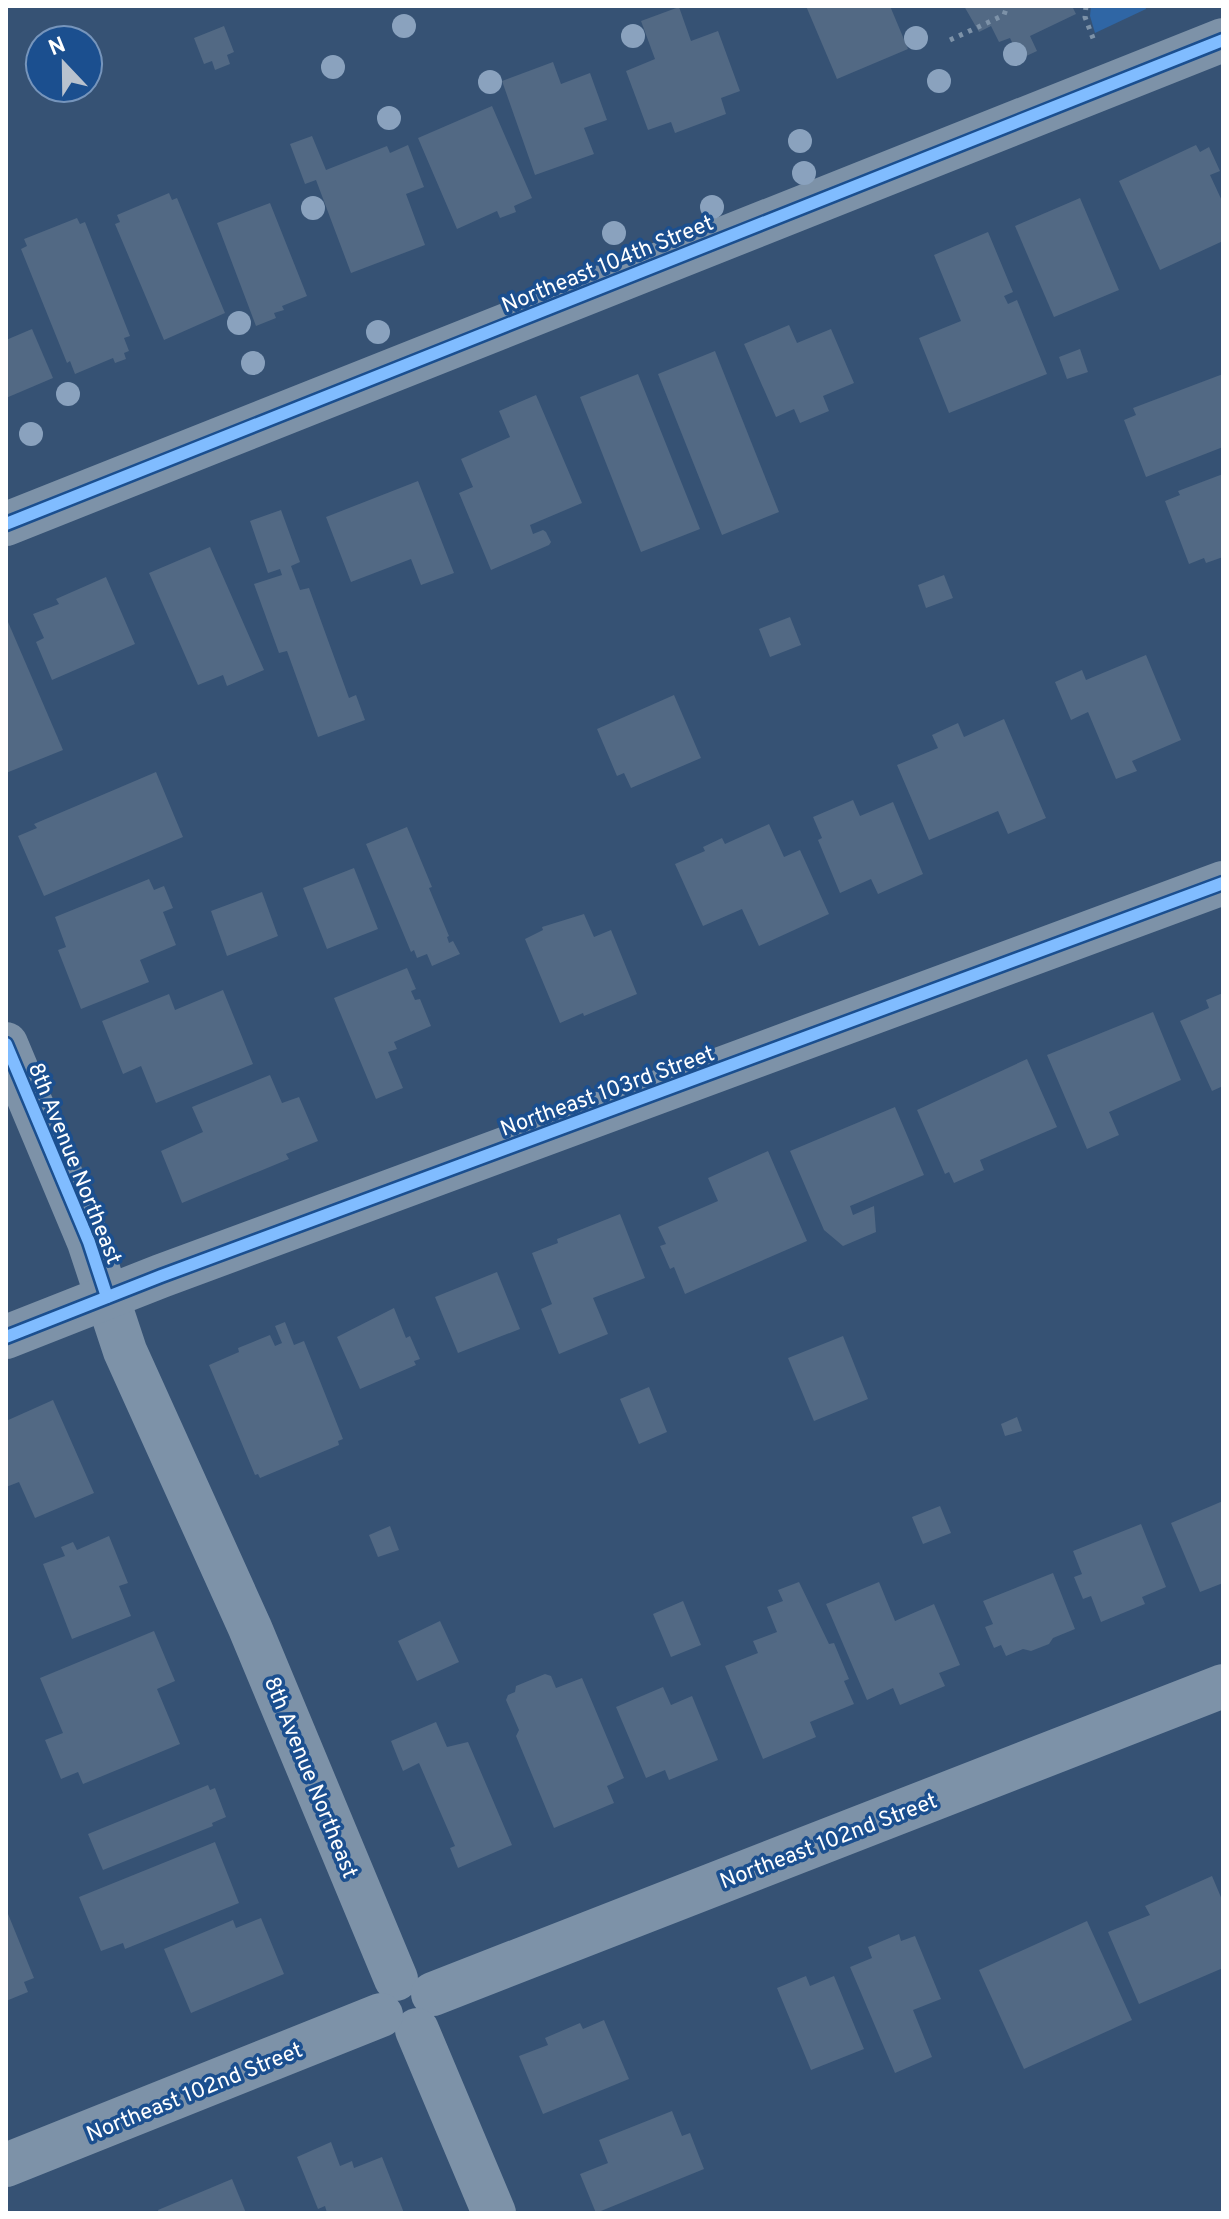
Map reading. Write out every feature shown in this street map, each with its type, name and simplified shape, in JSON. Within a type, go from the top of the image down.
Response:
[{"type":"street","name":"Northeast 104th Street","points":[[6,524],[1223,40]]},
{"type":"street","name":"Northeast 103rd Street","points":[[6,1337],[1223,883]]},
{"type":"street","name":"8th Avenue Northeast","points":[[6,1044],[89,1242],[125,1351],[250,1628],[494,2213]]},
{"type":"street","name":"Northeast 102nd Street","points":[[6,2165],[1223,1686]]},
{"type":"path","points":[[950,40],[1004,15],[1007,6]]},
{"type":"path","points":[[1086,6],[1085,17],[1091,35]]},
{"type":"shaded area","points":[[1091,6],[1145,6],[1146,9],[1095,33],[1090,16]]},
{"type":"building","points":[[806,6],[890,6],[908,49],[837,79]]},
{"type":"building","points":[[964,6],[1072,6],[1076,14],[1030,36],[1037,51],[1020,59],[1010,38],[999,42],[991,26],[979,32]]},
{"type":"building","points":[[679,7],[691,41],[718,31],[740,91],[721,98],[726,114],[675,133],[671,122],[648,130],[626,71],[655,59],[641,21]]},
{"type":"building","points":[[224,26],[234,52],[227,55],[230,64],[215,70],[212,61],[204,64],[194,38]]},
{"type":"building","points":[[553,62],[561,84],[590,73],[607,120],[584,128],[594,154],[535,175],[502,81]]},
{"type":"building","points":[[492,106],[532,198],[514,206],[516,212],[500,218],[497,211],[457,229],[418,138]]},
{"type":"building","points":[[312,136],[326,170],[387,146],[390,153],[408,145],[424,187],[406,194],[425,245],[351,273],[316,180],[305,184],[290,144]]},
{"type":"building","points":[[1196,145],[1200,152],[1209,147],[1220,171],[1210,175],[1223,203],[1223,241],[1160,270],[1119,181]]},
{"type":"building","points":[[169,193],[172,200],[177,198],[225,313],[164,340],[115,224],[120,222],[117,215]]},
{"type":"building","points":[[1080,198],[1119,290],[1054,317],[1015,226]]},
{"type":"building","points":[[270,203],[307,296],[282,306],[284,310],[274,313],[276,318],[256,326],[217,223]]},
{"type":"building","points":[[77,218],[80,224],[85,222],[130,336],[124,338],[129,351],[124,353],[126,359],[115,363],[113,358],[75,374],[70,361],[67,363],[21,249],[27,246],[24,239]]},
{"type":"building","points":[[988,232],[1013,292],[1004,296],[1008,304],[1017,300],[1047,374],[949,413],[919,338],[961,321],[934,255]]},
{"type":"building","points":[[789,325],[797,343],[831,329],[854,383],[823,396],[829,411],[800,423],[794,409],[776,417],[744,344]]},
{"type":"building","points":[[32,329],[53,378],[6,398],[6,340]]},
{"type":"building","points":[[1080,349],[1088,372],[1067,379],[1059,357]]},
{"type":"building","points":[[715,351],[779,512],[722,535],[658,374]]},
{"type":"building","points":[[638,374],[700,529],[641,552],[580,397]]},
{"type":"building","points":[[1223,374],[1223,447],[1146,477],[1124,420],[1136,415],[1133,408]]},
{"type":"building","points":[[536,395],[582,503],[530,525],[533,534],[543,530],[546,532],[551,542],[549,545],[491,570],[459,493],[473,487],[461,459],[510,437],[499,411]]},
{"type":"building","points":[[1223,474],[1223,557],[1206,563],[1204,558],[1189,564],[1165,501],[1180,495],[1178,491]]},
{"type":"building","points":[[418,481],[454,573],[421,585],[411,559],[351,582],[326,517]]},
{"type":"building","points":[[281,510],[300,562],[291,566],[300,590],[309,588],[349,698],[356,695],[365,720],[318,737],[287,651],[279,653],[254,584],[282,575],[280,569],[268,573],[250,521]]},
{"type":"building","points":[[210,547],[264,670],[227,686],[223,675],[198,685],[149,573]]},
{"type":"building","points":[[944,575],[953,598],[926,608],[918,585]]},
{"type":"building","points":[[106,577],[135,644],[52,680],[36,642],[44,638],[33,614],[59,604],[56,599]]},
{"type":"building","points":[[790,617],[801,645],[770,657],[759,629]]},
{"type":"building","points":[[6,623],[63,750],[6,773]]},
{"type":"building","points":[[1146,655],[1181,740],[1132,761],[1137,771],[1116,779],[1088,712],[1071,720],[1055,682],[1082,670],[1086,680]]},
{"type":"building","points":[[674,695],[701,758],[631,788],[624,773],[617,776],[597,729]]},
{"type":"building","points":[[1004,719],[1046,818],[1008,834],[998,811],[929,840],[897,765],[938,748],[932,735],[958,723],[964,737]]},
{"type":"building","points":[[156,772],[183,837],[44,896],[18,836],[37,828],[34,824]]},
{"type":"building","points":[[853,800],[860,816],[893,802],[923,874],[878,894],[871,879],[840,893],[818,840],[822,838],[813,817]]},
{"type":"building","points":[[769,824],[784,857],[800,850],[829,914],[759,946],[742,909],[703,926],[675,864],[705,851],[703,847],[722,838],[725,844]]},
{"type":"building","points":[[407,827],[432,887],[429,888],[449,943],[453,941],[460,954],[432,966],[427,954],[417,958],[414,950],[411,952],[366,844]]},
{"type":"building","points":[[354,868],[378,929],[327,949],[303,888]]},
{"type":"building","points":[[149,879],[154,890],[164,886],[173,908],[163,912],[176,945],[140,960],[149,982],[81,1009],[58,950],[66,947],[55,917]]},
{"type":"building","points":[[262,892],[278,936],[227,956],[211,911]]},
{"type":"building","points":[[584,914],[594,937],[611,930],[637,994],[560,1023],[525,939],[543,930],[542,927]]},
{"type":"building","points":[[407,968],[416,989],[411,991],[415,1000],[420,999],[431,1026],[394,1042],[397,1049],[388,1052],[403,1088],[376,1099],[334,998]]},
{"type":"building","points":[[223,990],[253,1064],[156,1103],[141,1066],[123,1074],[102,1021],[169,994],[175,1010]]},
{"type":"building","points":[[1223,993],[1223,1086],[1212,1091],[1180,1021],[1209,1008],[1206,1000]]},
{"type":"building","points":[[1153,1012],[1181,1080],[1109,1112],[1119,1135],[1087,1149],[1047,1055]]},
{"type":"building","points":[[1027,1059],[1057,1127],[980,1160],[984,1170],[954,1183],[949,1172],[945,1174],[917,1110]]},
{"type":"building","points":[[270,1075],[282,1103],[299,1097],[318,1141],[286,1154],[289,1159],[182,1203],[161,1151],[203,1132],[192,1107]]},
{"type":"building","points":[[895,1107],[924,1175],[850,1206],[853,1215],[874,1206],[876,1232],[843,1246],[824,1230],[790,1151]]},
{"type":"building","points":[[768,1151],[807,1241],[685,1294],[674,1267],[670,1269],[660,1246],[666,1244],[658,1227],[718,1201],[708,1178]]},
{"type":"building","points":[[620,1214],[645,1278],[593,1298],[608,1334],[559,1354],[541,1309],[552,1304],[532,1253],[558,1243],[557,1239]]},
{"type":"building","points":[[497,1272],[520,1329],[458,1353],[435,1297]]},
{"type":"building","points":[[394,1308],[406,1338],[410,1336],[420,1359],[414,1361],[416,1365],[360,1389],[337,1337]]},
{"type":"building","points":[[285,1322],[294,1345],[304,1341],[343,1439],[338,1441],[339,1445],[260,1478],[258,1474],[255,1475],[209,1365],[239,1352],[238,1348],[270,1335],[275,1346],[282,1343],[275,1326]]},
{"type":"building","points":[[843,1336],[868,1399],[814,1421],[788,1358]]},
{"type":"building","points":[[649,1387],[667,1432],[639,1444],[620,1399]]},
{"type":"building","points":[[53,1400],[94,1493],[35,1518],[19,1482],[6,1487],[6,1421]]},
{"type":"building","points":[[1017,1417],[1022,1431],[1005,1436],[1001,1424]]},
{"type":"building","points":[[1223,1501],[1223,1583],[1200,1592],[1171,1523]]},
{"type":"building","points":[[940,1506],[951,1533],[923,1544],[912,1517]]},
{"type":"building","points":[[1141,1524],[1166,1587],[1142,1597],[1145,1604],[1101,1622],[1091,1596],[1083,1599],[1074,1577],[1082,1574],[1073,1551]]},
{"type":"building","points":[[390,1526],[399,1550],[378,1557],[369,1535]]},
{"type":"building","points":[[109,1536],[128,1583],[119,1586],[131,1616],[72,1639],[43,1564],[65,1556],[61,1547],[73,1542],[77,1550]]},
{"type":"building","points":[[1053,1573],[1075,1629],[1031,1651],[1023,1649],[1006,1656],[1001,1645],[994,1648],[985,1627],[993,1624],[983,1601]]},
{"type":"building","points":[[799,1582],[829,1644],[834,1643],[849,1679],[844,1681],[854,1704],[810,1722],[816,1737],[763,1759],[725,1666],[758,1653],[753,1641],[777,1632],[767,1607],[783,1601],[778,1590]]},
{"type":"building","points":[[879,1582],[895,1621],[934,1604],[960,1665],[939,1673],[945,1686],[900,1705],[893,1688],[867,1700],[826,1604]]},
{"type":"building","points":[[683,1601],[701,1645],[671,1657],[653,1614]]},
{"type":"building","points":[[440,1621],[459,1662],[417,1681],[398,1641]]},
{"type":"building","points":[[154,1631],[175,1681],[157,1689],[180,1744],[83,1784],[78,1772],[61,1779],[45,1740],[63,1733],[40,1678]]},
{"type":"building","points":[[545,1674],[551,1676],[556,1688],[582,1678],[624,1778],[607,1786],[614,1803],[554,1828],[516,1736],[519,1730],[506,1700],[508,1695],[515,1692],[516,1686]]},
{"type":"building","points":[[663,1687],[671,1705],[692,1696],[718,1760],[669,1780],[665,1770],[646,1778],[616,1707]]},
{"type":"building","points":[[436,1722],[447,1747],[468,1742],[512,1845],[458,1868],[450,1848],[455,1846],[419,1763],[403,1771],[391,1741]]},
{"type":"building","points":[[208,1785],[210,1790],[215,1788],[226,1817],[212,1823],[213,1826],[103,1870],[88,1834]]},
{"type":"building","points":[[215,1842],[239,1903],[125,1949],[123,1943],[101,1951],[79,1897]]},
{"type":"building","points":[[1212,1876],[1223,1902],[1223,1968],[1139,2004],[1108,1932],[1150,1915],[1145,1906]]},
{"type":"building","points":[[6,1909],[34,1978],[24,1982],[28,1992],[6,2001]]},
{"type":"building","points":[[261,1918],[284,1974],[191,2013],[164,1949],[233,1920],[236,1928]]},
{"type":"building","points":[[1087,1921],[1132,2020],[1024,2069],[979,1970]]},
{"type":"building","points":[[899,1934],[901,1941],[915,1936],[941,1999],[913,2010],[932,2057],[895,2073],[850,1967],[872,1958],[868,1947]]},
{"type":"building","points":[[806,1976],[810,1986],[834,1976],[864,2049],[811,2070],[777,1988]]},
{"type":"building","points":[[604,2020],[629,2079],[543,2114],[519,2056],[548,2045],[545,2038],[580,2023],[583,2029]]},
{"type":"building","points":[[672,2111],[682,2136],[690,2133],[704,2169],[596,2213],[580,2174],[608,2163],[599,2140]]},
{"type":"building","points":[[331,2142],[340,2166],[352,2161],[354,2168],[382,2157],[404,2213],[327,2213],[325,2206],[318,2209],[297,2157]]},
{"type":"building","points":[[232,2179],[246,2213],[159,2213],[158,2210]]},
{"type":"cycle path","points":[[6,524],[1223,40]]},
{"type":"cycle path","points":[[6,1337],[161,1276],[1223,883]]},
{"type":"cycle path","points":[[6,1044],[89,1242],[107,1297]]}]
